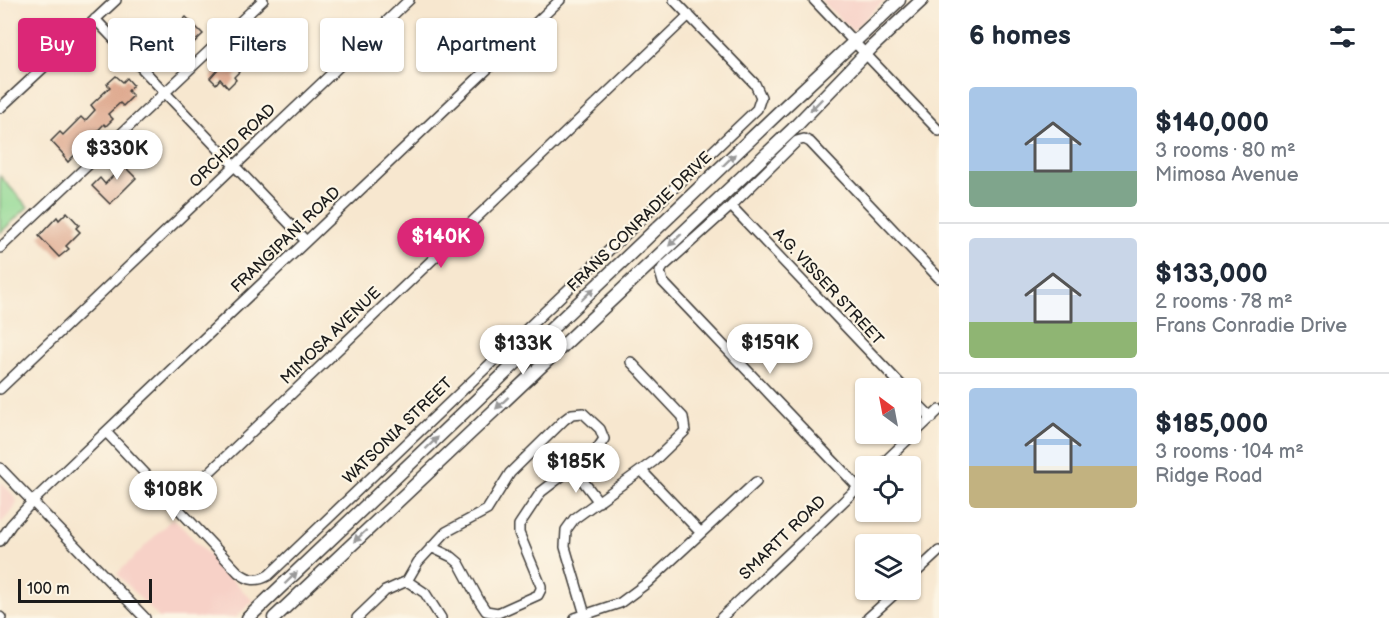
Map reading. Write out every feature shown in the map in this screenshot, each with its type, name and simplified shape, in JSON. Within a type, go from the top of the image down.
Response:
[{"type":"main road","name":"FRANS CONRADIE DRIVE","points":[[248,618],[761,129],[900,0]]},
{"type":"main road","points":[[274,618],[793,129],[922,0]]},
{"type":"street","points":[[96,18],[116,0]]},
{"type":"street","points":[[0,249],[263,0]]},
{"type":"street","name":"ORCHID ROAD","points":[[0,389],[409,0]]},
{"type":"street","name":"FRANGIPANI ROAD","points":[[0,540],[32,502],[560,0]]},
{"type":"street","points":[[674,0],[689,15]]},
{"type":"street","points":[[814,0],[939,130]]},
{"type":"street","name":"WATSONIA STREET","points":[[176,504],[238,572],[250,580],[264,578],[276,569],[752,115],[761,97],[755,84],[689,15]]},
{"type":"street","name":"MIMOSA AVENUE","points":[[176,504],[689,15]]},
{"type":"street","points":[[96,20],[306,241]]},
{"type":"street","points":[[0,108],[38,72]]},
{"type":"street","points":[[855,477],[671,291],[660,275],[663,267],[731,206],[797,141],[804,139],[810,142],[939,278]]},
{"type":"street","name":"A.G. VISSER STREET","points":[[731,206],[894,378]]},
{"type":"street","points":[[631,362],[683,417],[686,426],[676,442],[642,471],[574,519],[568,526],[565,534],[565,547],[582,617],[622,601],[647,583],[756,482]]},
{"type":"street","points":[[921,407],[932,418]]},
{"type":"street","points":[[891,456],[939,410]]},
{"type":"street","points":[[357,618],[385,591],[407,581],[418,562],[431,547],[454,526],[488,510],[510,472],[564,420],[572,414],[583,413],[600,429],[604,439],[601,446],[541,492],[519,525],[519,533],[541,589],[538,595],[498,613],[486,611],[459,563],[431,547]]},
{"type":"street","points":[[106,432],[176,504]]},
{"type":"street","points":[[0,468],[145,618]]},
{"type":"street","points":[[573,468],[599,502]]},
{"type":"street","points":[[642,471],[701,533]]},
{"type":"street","name":"SMARTT ROAD","points":[[721,618],[855,491]]},
{"type":"street","points":[[921,568],[939,551]]},
{"type":"street","points":[[407,581],[424,593],[441,618]]},
{"type":"street","points":[[869,618],[888,600]]},
{"type":"shaded area","points":[[821,0],[885,0],[852,31]]},
{"type":"shaded area","points":[[0,481],[17,502],[14,509],[0,524]]},
{"type":"shaded area","points":[[173,518],[253,601],[235,618],[159,618],[117,574]]},
{"type":"green space","points":[[0,176],[28,207],[0,233]]},
{"type":"building","points":[[195,26],[203,34],[195,42]]},
{"type":"building","points":[[215,72],[239,72],[234,77],[236,80],[228,88],[220,79],[216,84],[210,78]]},
{"type":"building","points":[[116,76],[123,82],[127,78],[133,85],[128,91],[133,96],[123,106],[120,103],[108,114],[113,119],[106,126],[104,124],[68,162],[51,141],[60,132],[63,135],[81,117],[85,121],[95,110],[91,105],[110,87],[107,84]]},
{"type":"building","points":[[129,154],[136,161],[127,169],[136,178],[110,204],[92,186],[100,178],[105,184],[115,174],[112,170]]},
{"type":"building","points":[[67,212],[79,225],[76,228],[80,232],[66,246],[69,249],[59,257],[39,236],[57,217],[59,220]]}]
